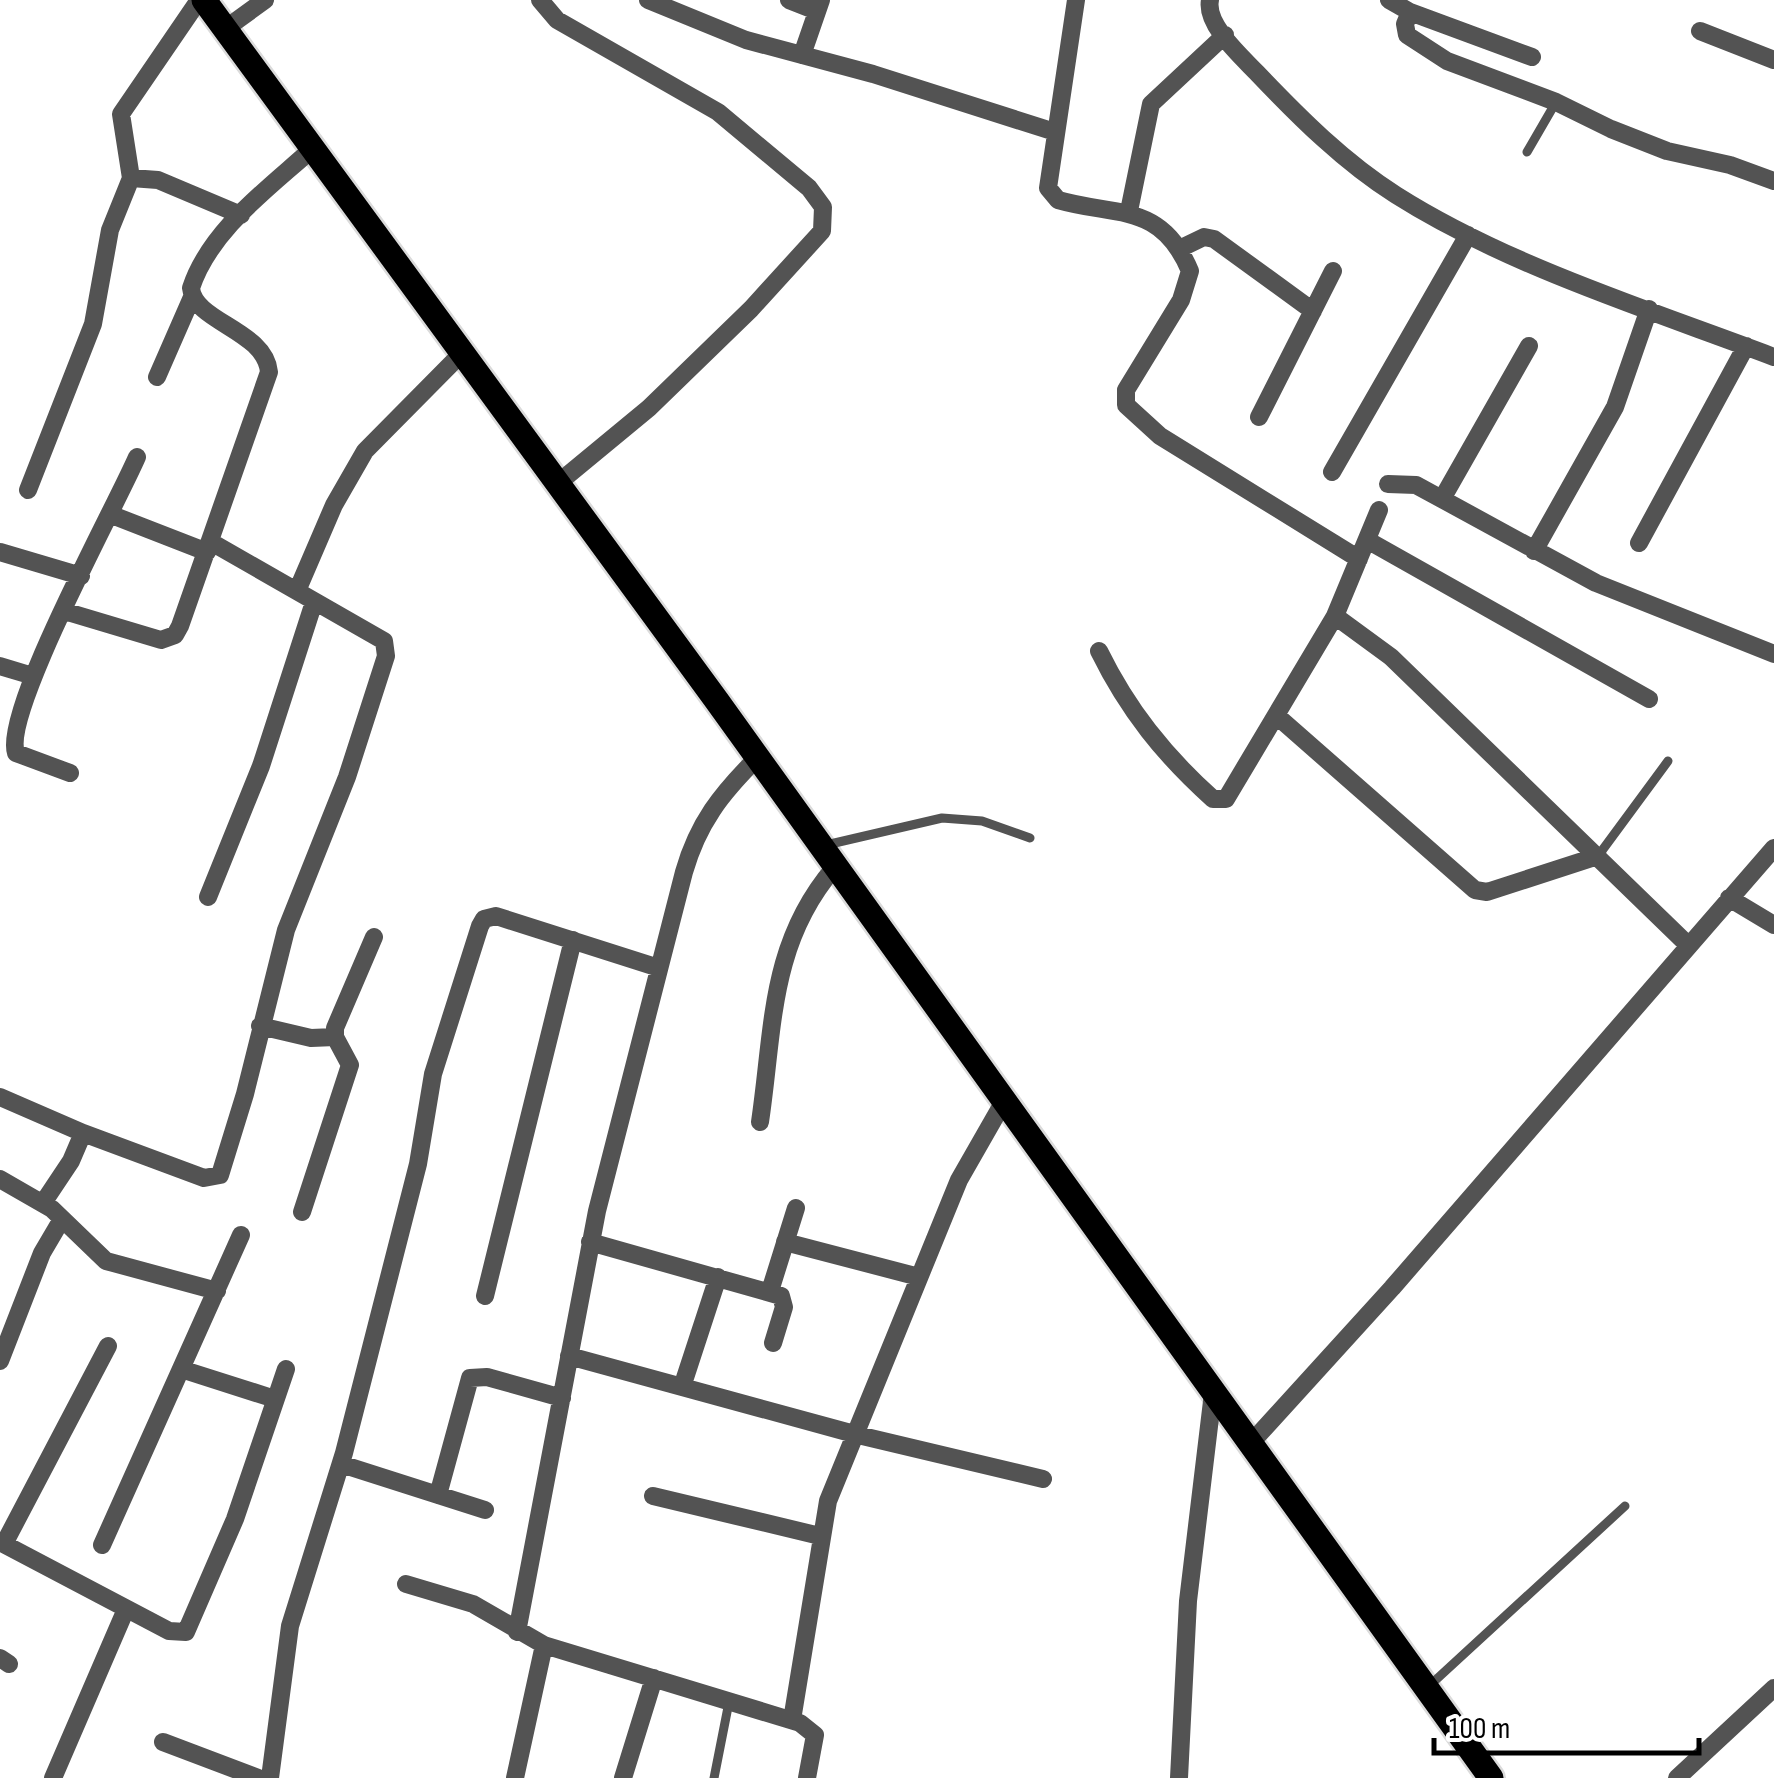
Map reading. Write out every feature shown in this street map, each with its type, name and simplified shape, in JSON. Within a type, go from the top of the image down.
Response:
[{"type":"main road","points":[[202,0],[757,758],[1485,1775]]},
{"type":"street","points":[[28,490],[93,324],[110,230],[132,178],[121,114],[202,0]]},
{"type":"street","points":[[225,29],[265,0]]},
{"type":"street","points":[[540,0],[557,20],[718,112],[809,188],[823,207],[822,232],[751,308],[649,408],[557,484]]},
{"type":"street","points":[[648,0],[705,26],[1055,132]]},
{"type":"street","points":[[790,0],[819,5],[802,54]]},
{"type":"street","points":[[1076,0],[1070,66],[1048,177],[1052,196],[1077,206],[1130,211],[1168,234],[1190,280],[1126,390],[1126,405],[1160,436],[1359,559]]},
{"type":"street","points":[[1210,0],[1212,19],[1278,96],[1350,162],[1393,193],[1468,235],[1774,357]]},
{"type":"street","points":[[1389,0],[1410,12],[1532,57]]},
{"type":"street","points":[[1410,12],[1404,30],[1434,54],[1666,151],[1730,165],[1774,180]]},
{"type":"street","points":[[1700,32],[1774,60]]},
{"type":"street","points":[[1130,211],[1151,104],[1225,36]]},
{"type":"street","points":[[158,378],[192,296],[196,273],[241,214],[312,149]]},
{"type":"street","points":[[132,178],[158,180],[241,214]]},
{"type":"street","points":[[1332,472],[1468,235]]},
{"type":"street","points":[[1178,249],[1204,237],[1214,239],[1313,310]]},
{"type":"street","points":[[1260,417],[1333,272]]},
{"type":"street","points":[[64,611],[168,638],[180,626],[269,372],[262,351],[192,296]]},
{"type":"street","points":[[1534,551],[1615,407],[1650,309]]},
{"type":"street","points":[[1442,499],[1529,346]]},
{"type":"street","points":[[1638,543],[1746,346]]},
{"type":"street","points":[[297,590],[334,505],[365,451],[462,354]]},
{"type":"street","points":[[70,774],[16,754],[14,737],[33,676],[137,457]]},
{"type":"street","points":[[1388,484],[1416,485],[1596,583],[1774,654]]},
{"type":"street","points":[[1099,651],[1130,712],[1213,799],[1226,800],[1335,616],[1379,510]]},
{"type":"street","points":[[0,1097],[83,1133],[213,1179],[224,1166],[286,930],[348,777],[387,648],[384,641],[297,590],[209,547],[112,515]]},
{"type":"street","points":[[1366,540],[1649,699]]},
{"type":"street","points":[[0,552],[81,576]]},
{"type":"street","points":[[208,896],[261,766],[314,602]]},
{"type":"street","points":[[1335,616],[1391,657],[1688,945]]},
{"type":"street","points":[[0,666],[33,676]]},
{"type":"street","points":[[1278,717],[1475,890],[1487,892],[1598,856]]},
{"type":"street","points":[[516,1632],[590,1242],[659,968],[701,823],[722,793],[757,758]]},
{"type":"street","points":[[1250,1444],[1392,1288],[1774,848]]},
{"type":"street","points":[[760,1122],[789,936],[826,858]]},
{"type":"street","points":[[1729,898],[1774,925]]},
{"type":"street","points":[[270,1778],[290,1626],[340,1464],[418,1164],[433,1074],[480,926],[484,919],[496,916],[659,968]]},
{"type":"street","points":[[302,1212],[350,1065],[335,1038],[340,1010],[374,936]]},
{"type":"street","points":[[485,1296],[572,940]]},
{"type":"street","points":[[260,1026],[311,1038],[335,1038]]},
{"type":"street","points":[[792,1720],[828,1501],[959,1180],[1003,1103]]},
{"type":"street","points":[[43,1203],[71,1161],[83,1133]]},
{"type":"street","points":[[0,1179],[43,1203],[106,1261],[120,1268],[217,1291]]},
{"type":"street","points":[[770,1291],[796,1208]]},
{"type":"street","points":[[0,1361],[42,1253],[62,1219]]},
{"type":"street","points":[[102,1545],[241,1236]]},
{"type":"street","points":[[590,1242],[770,1291],[784,1300],[772,1343]]},
{"type":"street","points":[[785,1242],[919,1278]]},
{"type":"street","points":[[682,1387],[718,1277]]},
{"type":"street","points":[[108,1346],[2,1543],[178,1634],[192,1625],[286,1370]]},
{"type":"street","points":[[569,1356],[858,1435],[1043,1479]]},
{"type":"street","points":[[184,1370],[275,1400]]},
{"type":"street","points":[[438,1495],[470,1378],[487,1377],[562,1398]]},
{"type":"street","points":[[1178,1778],[1188,1601],[1213,1392]]},
{"type":"street","points":[[340,1464],[485,1510]]},
{"type":"street","points":[[654,1496],[820,1536]]},
{"type":"street","points":[[406,1584],[473,1604],[544,1645],[792,1720],[815,1736],[808,1778]]},
{"type":"street","points":[[53,1778],[126,1609]]},
{"type":"street","points":[[515,1778],[544,1645]]},
{"type":"street","points":[[624,1778],[654,1678]]},
{"type":"street","points":[[1678,1778],[1774,1688]]},
{"type":"street","points":[[163,1742],[258,1778]]},
{"type":"lane","points":[[1526,152],[1556,102]]},
{"type":"lane","points":[[1598,856],[1668,761]]},
{"type":"lane","points":[[826,858],[942,818],[982,821],[1030,838]]},
{"type":"lane","points":[[1426,1688],[1625,1506]]},
{"type":"lane","points":[[714,1778],[729,1701]]}]
